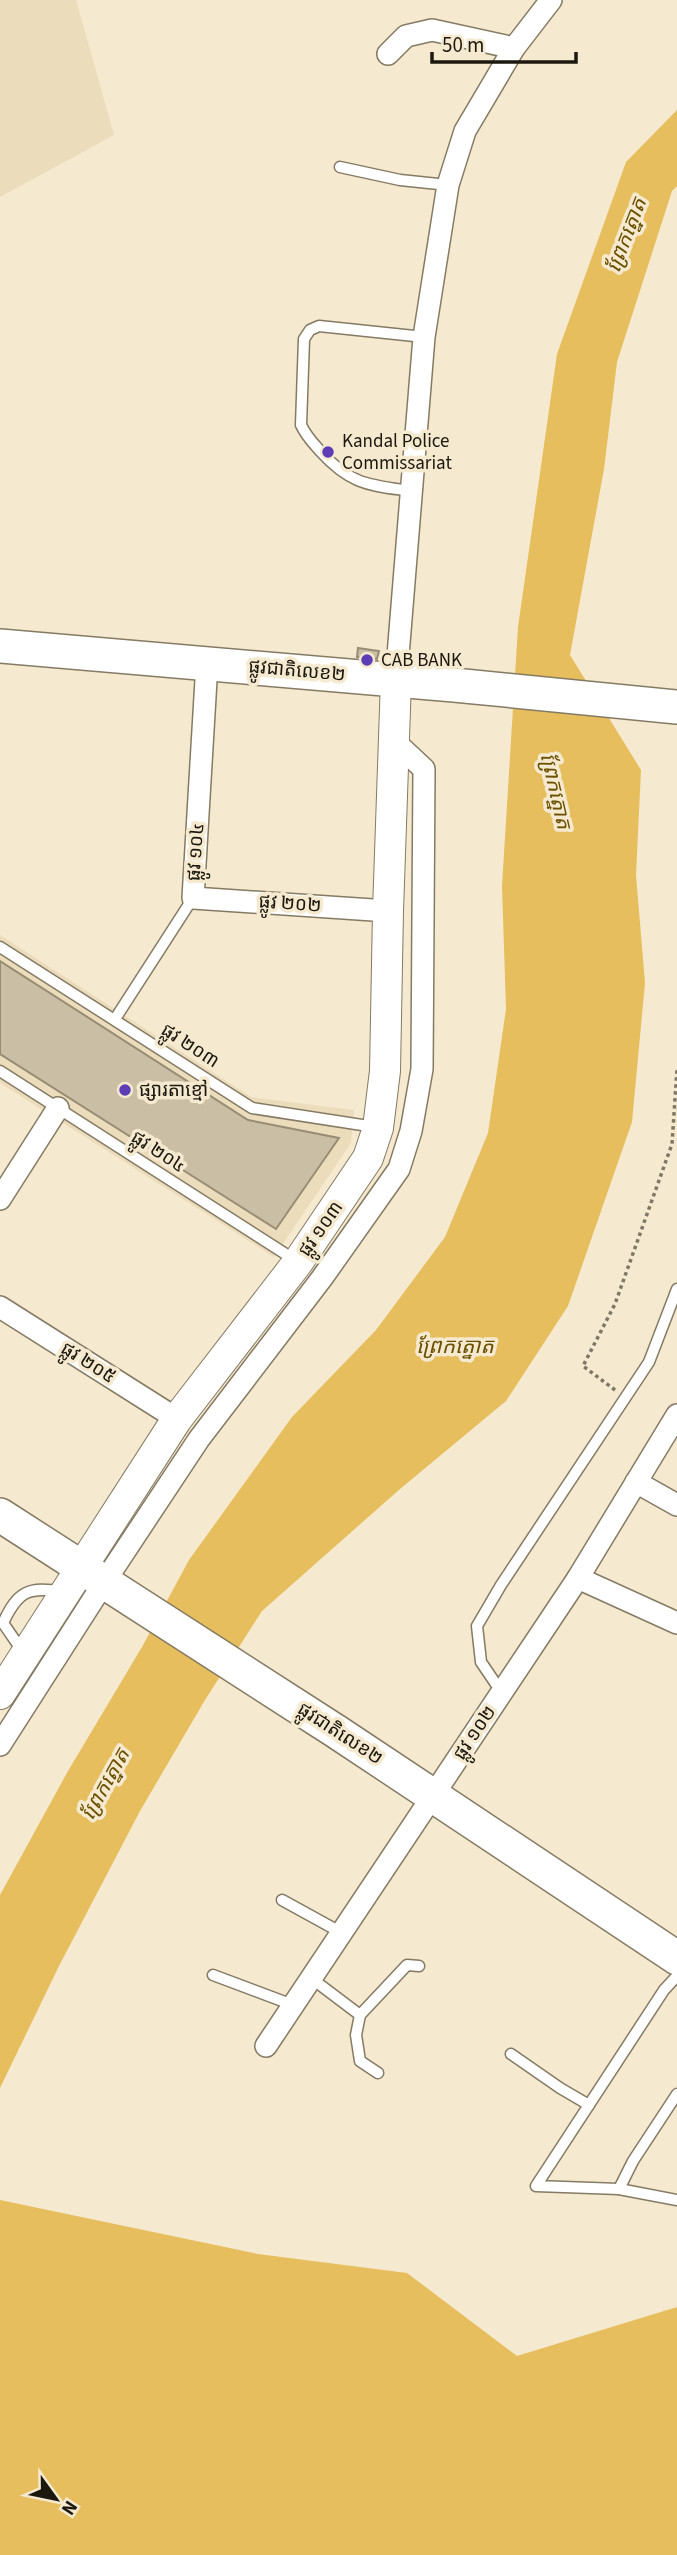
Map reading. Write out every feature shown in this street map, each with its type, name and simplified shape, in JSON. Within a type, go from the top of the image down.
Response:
[{"type":"main road","name":"ផ្លូវជាតិលេខ២","points":[[1,651],[207,663],[454,684],[677,707]]},
{"type":"main road","name":"ផ្លូវជាតិលេខ២","points":[[0,1515],[91,1582],[300,1709],[674,1957]]},
{"type":"street","points":[[396,680],[424,337],[448,185],[465,131],[514,48],[551,0]]},
{"type":"street","points":[[388,54],[406,36],[432,30],[514,48]]},
{"type":"street","name":"ផ្លូវ ១០៤","points":[[193,898],[207,663]]},
{"type":"street","name":"ផ្លូវ ១០៣","points":[[0,1694],[20,1648],[91,1582],[177,1419],[298,1262],[368,1158],[378,1128],[386,1071],[396,680]]},
{"type":"street","points":[[0,1745],[91,1582],[322,1278],[399,1169],[411,1131],[422,1069],[424,769],[394,741]]},
{"type":"street","name":"ផ្លូវ ២០២","points":[[193,898],[388,911]]},
{"type":"street","points":[[0,1199],[58,1108]]},
{"type":"street","name":"ផ្លូវ ២០៥","points":[[0,1307],[177,1419]]},
{"type":"street","name":"ផ្លូវ ១០២","points":[[266,2046],[578,1578],[677,1415]]},
{"type":"street","points":[[636,1482],[677,1505]]},
{"type":"street","points":[[578,1578],[677,1623]]},
{"type":"lane","points":[[340,167],[400,180],[448,185]]},
{"type":"lane","points":[[411,491],[373,486],[353,480],[337,469],[305,435],[301,425],[304,339],[310,330],[318,326],[424,337]]},
{"type":"lane","name":"ផ្លូវ ១០៤","points":[[116,1019],[193,898]]},
{"type":"lane","name":"ផ្លូវ ២០៣","points":[[0,947],[251,1108],[378,1128]]},
{"type":"lane","name":"ផ្លូវ ២០៤","points":[[0,1071],[298,1262]]},
{"type":"lane","points":[[502,1693],[481,1662],[477,1626],[501,1585],[649,1362],[677,1289]]},
{"type":"lane","points":[[0,1636],[20,1648]]},
{"type":"lane","points":[[282,1900],[342,1933]]},
{"type":"lane","points":[[674,1957],[664,1990],[536,2186],[619,2189],[677,2200]]},
{"type":"lane","points":[[378,2073],[360,2061],[356,2035],[360,2015],[407,1965],[419,1966]]},
{"type":"lane","points":[[213,1975],[293,2005]]},
{"type":"lane","points":[[311,1978],[360,2015]]},
{"type":"lane","points":[[511,2054],[590,2105]]},
{"type":"lane","points":[[619,2189],[633,2161],[677,2094]]},
{"type":"path","points":[[625,1398],[583,1366],[615,1304],[672,1144],[677,1069]]},
{"type":"shaded area","points":[[0,0],[76,0],[114,135],[0,197]]},
{"type":"shaded area","name":"ផ្សារតាខ្មៅ","points":[[0,935],[251,1097],[354,1110],[351,1143],[274,1257],[0,1083]]},
{"type":"water","name":"ព្រែកត្នោត","points":[[677,110],[677,186],[672,191],[617,362],[604,469],[570,655],[641,770],[636,875],[645,983],[632,1122],[568,1306],[506,1401],[400,1489],[262,1611],[205,1700],[140,1811],[59,1966],[0,2088],[0,1895],[189,1560],[292,1417],[376,1330],[445,1237],[488,1133],[506,1009],[502,886],[518,627],[557,354],[626,162]]},
{"type":"water","points":[[0,2200],[258,2254],[407,2273],[517,2356],[677,2307],[677,2555],[0,2555]]},
{"type":"building","points":[[358,648],[379,651],[377,659],[357,657]]},
{"type":"building","name":"ផ្សារតាខ្មៅ","points":[[0,961],[248,1120],[339,1138],[276,1229],[0,1054]]},
{"type":"place","name":"Kandal Police Commissariat","points":[[328,452]]},
{"type":"place","name":"CAB BANK","points":[[367,660]]},
{"type":"place","name":"ផ្សារតាខ្មៅ","points":[[125,1090]]}]
